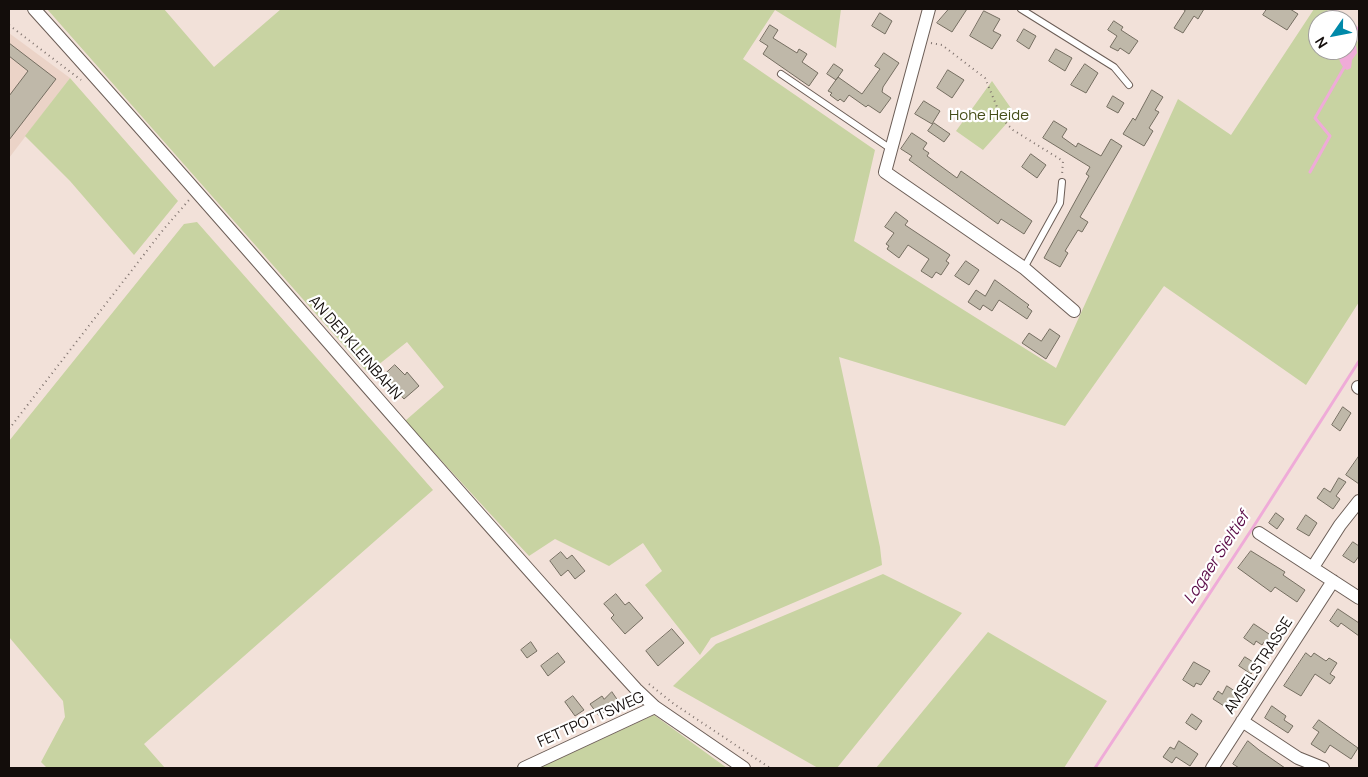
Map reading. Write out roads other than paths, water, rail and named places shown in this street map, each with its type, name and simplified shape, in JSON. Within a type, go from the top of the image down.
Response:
[{"type":"street","name":"AN DER KLEINBAHN","points":[[34,9],[584,632],[655,707]]},
{"type":"street","points":[[930,9],[885,172],[1024,268],[1074,311]]},
{"type":"street","points":[[1313,567],[1340,525],[1359,502]]},
{"type":"street","points":[[1259,533],[1359,598]]},
{"type":"street","name":"AMSELSTRASSE","points":[[1212,768],[1333,581]]},
{"type":"street","name":"FETTPOTTSWEG","points":[[524,768],[655,707],[744,768]]},
{"type":"street","points":[[1242,721],[1298,758],[1323,768]]},
{"type":"lane","points":[[1021,9],[1114,67],[1129,85]]},
{"type":"lane","points":[[781,74],[891,149]]},
{"type":"lane","points":[[1024,268],[1060,203],[1062,182]]},
{"type":"waterway","points":[[1310,172],[1330,136],[1315,118],[1345,66]]},
{"type":"waterway","name":"Logaer Sieltief","points":[[1095,768],[1252,529],[1359,361]]},
{"type":"park label","name":"Hohe Heide","points":[[989,116]]}]
